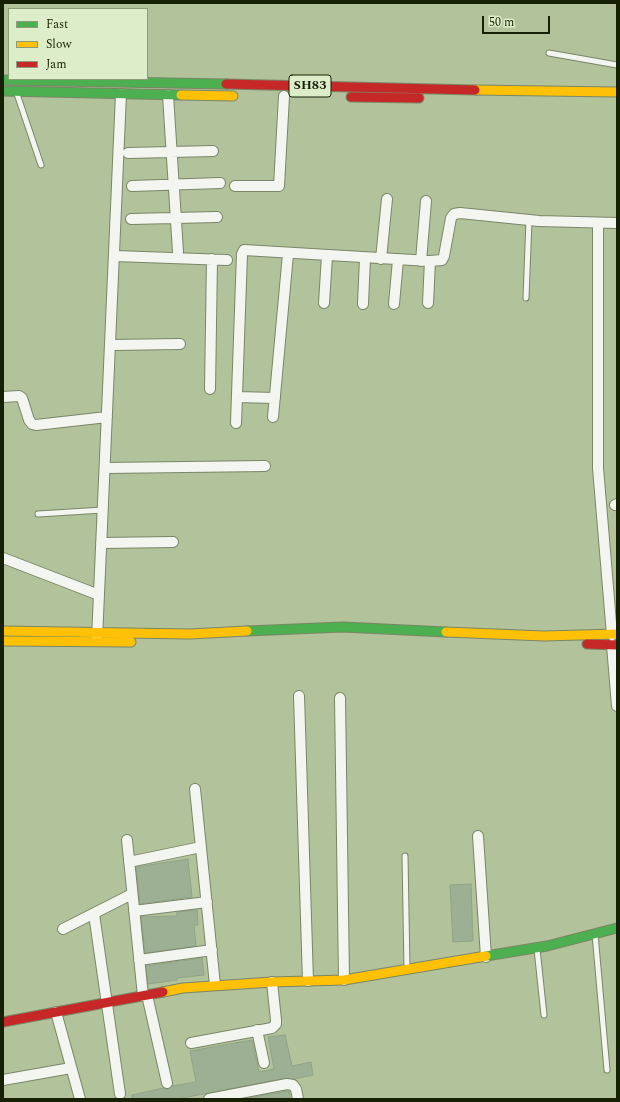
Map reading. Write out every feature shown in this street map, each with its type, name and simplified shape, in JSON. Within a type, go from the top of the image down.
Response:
[{"type":"street","name":"SH83","points":[[3,80],[268,86],[384,86],[550,96],[617,92]]},
{"type":"street","points":[[3,92],[246,96]]},
{"type":"street","points":[[97,638],[108,416],[121,94]]},
{"type":"street","points":[[168,95],[178,252]]},
{"type":"street","points":[[235,186],[279,186],[284,96]]},
{"type":"street","name":"SH83","points":[[339,97],[425,99]]},
{"type":"street","points":[[464,99],[487,100]]},
{"type":"street","points":[[128,153],[213,151]]},
{"type":"street","points":[[132,186],[220,183]]},
{"type":"street","points":[[381,259],[387,199]]},
{"type":"street","points":[[426,201],[425,261],[428,303]]},
{"type":"street","points":[[236,423],[242,254],[244,250],[249,249],[288,254],[398,260],[442,260],[451,218],[454,214],[460,213],[529,220],[598,224],[617,223]]},
{"type":"street","points":[[131,219],[217,217]]},
{"type":"street","points":[[598,224],[598,468],[615,640],[617,706]]},
{"type":"street","points":[[273,418],[288,254]]},
{"type":"street","points":[[115,256],[228,260]]},
{"type":"street","points":[[324,303],[327,256]]},
{"type":"street","points":[[363,304],[365,258]]},
{"type":"street","points":[[210,389],[212,259]]},
{"type":"street","points":[[394,304],[398,260]]},
{"type":"street","points":[[111,345],[180,344]]},
{"type":"street","points":[[3,397],[19,396],[22,398],[29,420],[32,424],[36,425],[108,416]]},
{"type":"street","points":[[237,397],[275,398]]},
{"type":"street","points":[[105,468],[265,466]]},
{"type":"street","points":[[101,544],[173,542]]},
{"type":"street","points":[[3,558],[99,595]]},
{"type":"street","points":[[3,631],[97,638]]},
{"type":"street","points":[[3,641],[97,638],[329,636],[454,641],[615,640]]},
{"type":"street","points":[[299,696],[308,981]]},
{"type":"street","points":[[340,698],[344,980]]},
{"type":"street","points":[[195,789],[215,985]]},
{"type":"street","points":[[478,836],[486,957]]},
{"type":"street","points":[[127,840],[139,960],[145,996],[166,1083]]},
{"type":"street","points":[[129,862],[201,847]]},
{"type":"street","points":[[63,928],[132,894]]},
{"type":"street","points":[[134,911],[207,902]]},
{"type":"street","points":[[94,914],[120,1094]]},
{"type":"street","points":[[3,1022],[215,985],[344,980],[536,948],[617,928]]},
{"type":"street","points":[[139,960],[212,950]]},
{"type":"street","points":[[190,1043],[272,1028],[276,1024],[272,982]]},
{"type":"street","points":[[56,1012],[80,1099]]},
{"type":"street","points":[[257,1030],[264,1063]]},
{"type":"street","points":[[3,1080],[71,1068]]},
{"type":"street","points":[[209,1099],[249,1095],[293,1085],[296,1089],[298,1099]]},
{"type":"lane","points":[[549,53],[617,65]]},
{"type":"lane","points":[[16,92],[41,165]]},
{"type":"lane","points":[[526,298],[529,220]]},
{"type":"lane","points":[[38,514],[103,510]]},
{"type":"lane","points":[[405,856],[408,969]]},
{"type":"lane","points":[[595,934],[607,1070]]},
{"type":"lane","points":[[536,948],[544,1016]]},
{"type":"building","points":[[188,859],[192,897],[140,904],[136,867]]},
{"type":"building","points":[[471,884],[473,941],[453,942],[450,885]]},
{"type":"building","points":[[197,910],[198,925],[194,925],[196,946],[145,953],[141,917],[177,916],[177,912]]},
{"type":"building","points":[[202,958],[204,975],[177,978],[177,980],[148,984],[146,966]]},
{"type":"building","points":[[285,1035],[292,1066],[311,1062],[313,1075],[294,1079],[286,1078],[177,1099],[132,1099],[132,1095],[163,1088],[168,1089],[172,1086],[196,1082],[190,1051],[252,1040],[259,1072],[274,1069],[268,1037]]},
{"type":"building","points":[[289,1091],[290,1099],[243,1099]]},
{"type":"traffic: fast","points":[[3,80],[226,84]]},
{"type":"traffic: fast","points":[[3,91],[181,95]]},
{"type":"traffic: fast","points":[[247,631],[343,627],[446,632]]},
{"type":"traffic: fast","points":[[486,956],[547,946],[617,928]]},
{"type":"traffic: slow","points":[[475,90],[617,92]]},
{"type":"traffic: slow","points":[[181,95],[233,96]]},
{"type":"traffic: slow","points":[[3,631],[190,634],[247,631]]},
{"type":"traffic: slow","points":[[446,632],[544,636],[617,634]]},
{"type":"traffic: slow","points":[[3,641],[131,642]]},
{"type":"traffic: slow","points":[[163,992],[183,988],[272,982],[344,980],[486,956]]},
{"type":"traffic: jam","points":[[226,84],[475,90]]},
{"type":"traffic: jam","points":[[351,97],[419,98]]},
{"type":"traffic: jam","points":[[587,644],[617,645]]},
{"type":"traffic: jam","points":[[3,1022],[163,992]]}]
